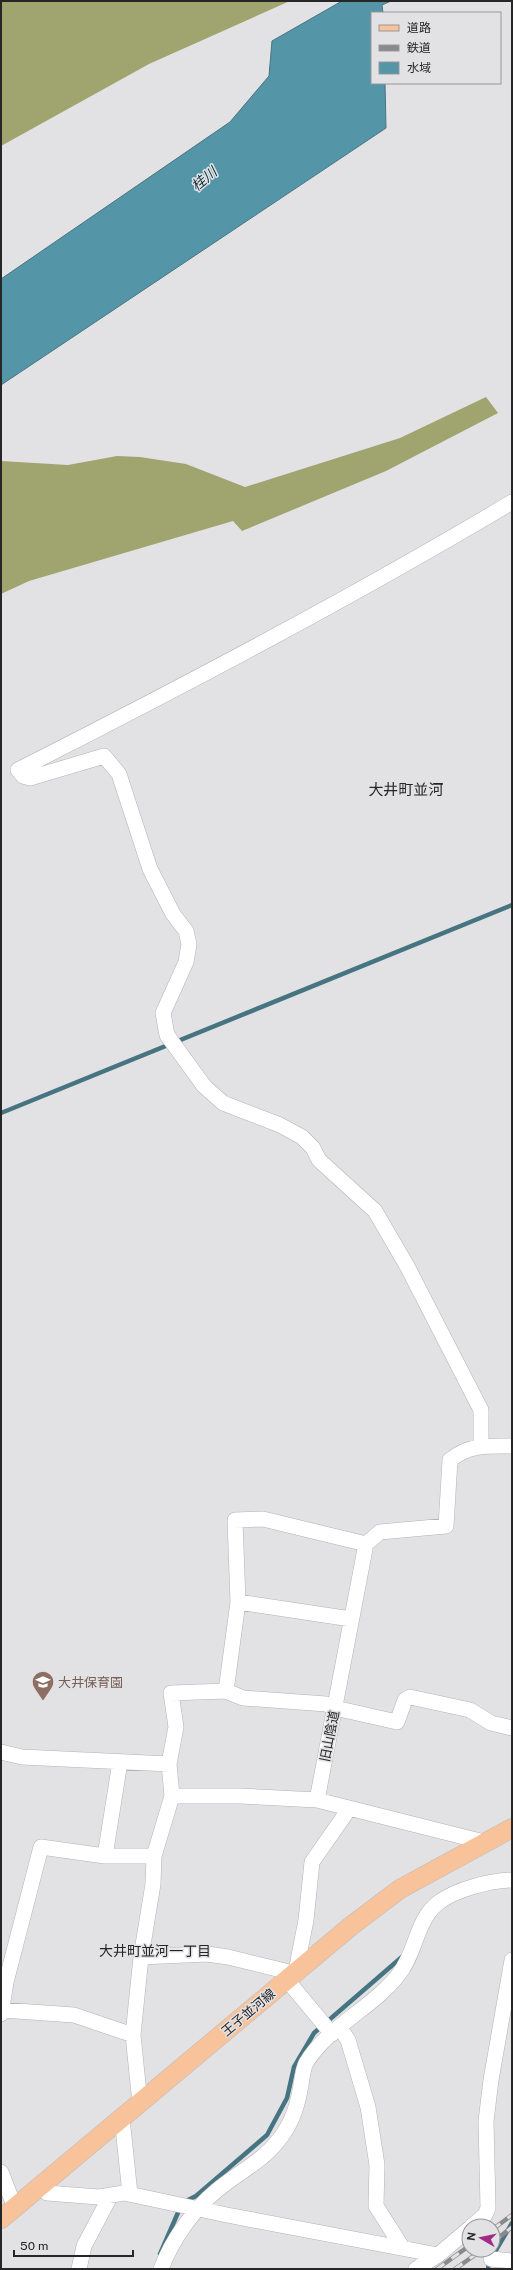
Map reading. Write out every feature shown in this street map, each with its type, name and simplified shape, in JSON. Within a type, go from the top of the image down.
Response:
[{"type":"main road","name":"王子並河線","points":[[8,2213],[41,2187],[351,1926],[400,1889],[512,1828]]},
{"type":"street","points":[[481,1446],[481,1410],[407,1266],[375,1211],[319,1160],[313,1148],[302,1137],[280,1125],[223,1103],[218,1099],[204,1086],[167,1035],[163,1013],[186,962],[189,944],[186,931],[173,914],[150,869],[119,774],[104,756],[30,778],[23,776],[18,770],[182,687],[447,541],[512,502]]},
{"type":"street","points":[[226,1691],[238,1602],[235,1520],[263,1519],[366,1544],[380,1532],[446,1526],[450,1460],[460,1452],[481,1446],[512,1446]]},
{"type":"street","name":"旧山陰道","points":[[318,1800],[366,1544]]},
{"type":"street","points":[[238,1602],[351,1619]]},
{"type":"street","points":[[140,2103],[133,2035],[141,1957],[153,1884],[154,1856],[172,1796],[169,1764],[176,1727],[171,1693],[226,1691],[243,1698],[326,1704],[335,1708],[398,1722],[405,1700],[410,1697],[470,1710],[491,1723],[512,1728]]},
{"type":"street","points":[[1,1752],[22,1757],[169,1764]]},
{"type":"street","points":[[105,1856],[120,1762]]},
{"type":"street","points":[[172,1796],[240,1796],[318,1800],[484,1842]]},
{"type":"street","points":[[291,1976],[306,1920],[312,1862],[349,1809]]},
{"type":"street","points":[[133,2035],[74,2015],[1,2012],[4,1981],[41,1847],[105,1856],[154,1856]]},
{"type":"street","points":[[161,2269],[166,2255],[183,2228],[199,2209],[215,2192],[264,2155],[278,2141],[292,2120],[305,2066],[316,2047],[370,2004],[400,1974],[413,1948],[425,1916],[438,1903],[461,1891],[512,1880]]},
{"type":"street","points":[[141,1957],[207,1954],[285,1971],[291,1976],[336,2031],[348,2040],[368,2107],[377,2165],[376,2206],[402,2247]]},
{"type":"street","points":[[486,2218],[488,2208],[486,2121],[490,2080],[512,1960]]},
{"type":"street","points":[[122,2118],[130,2194]]},
{"type":"street","points":[[1,2174],[8,2213]]},
{"type":"street","points":[[41,2187],[47,2193],[99,2196],[130,2194],[199,2209],[438,2255]]},
{"type":"street","points":[[79,2269],[84,2246],[111,2195]]},
{"type":"street","points":[[416,2269],[438,2255],[461,2236]]},
{"type":"street","points":[[490,2259],[512,2261]]},
{"type":"green space","points":[[1,1],[290,1],[149,64],[1,146]]},
{"type":"green space","points":[[486,397],[498,413],[386,471],[242,531],[233,521],[29,581],[1,594],[1,461],[68,465],[117,456],[140,457],[186,464],[245,487],[400,438]]},
{"type":"water","name":"桂川","points":[[342,1],[391,1],[382,5],[383,12],[371,12],[371,84],[385,84],[386,128],[1,385],[1,279],[230,122],[269,76],[272,41]]},
{"type":"waterway","points":[[1,1113],[512,905]]},
{"type":"waterway","points":[[184,2202],[196,2196],[267,2135],[287,2098],[294,2067],[314,2033],[403,1956]]},
{"type":"waterway","points":[[160,2254],[180,2208]]},
{"type":"waterway","points":[[488,2269],[489,2262],[512,2223]]},
{"type":"railway","points":[[501,2223],[512,2215]]},
{"type":"railway","points":[[501,2236],[512,2227]]},
{"type":"railway","points":[[437,2269],[461,2252]]},
{"type":"railway","points":[[455,2269],[471,2258]]},
{"type":"place","name":"大井保育園","points":[[43,1702]]},
{"type":"district","name":"大井町並河","points":[[406,790]]},
{"type":"district","name":"大井町並河一丁目","points":[[155,1951]]}]
